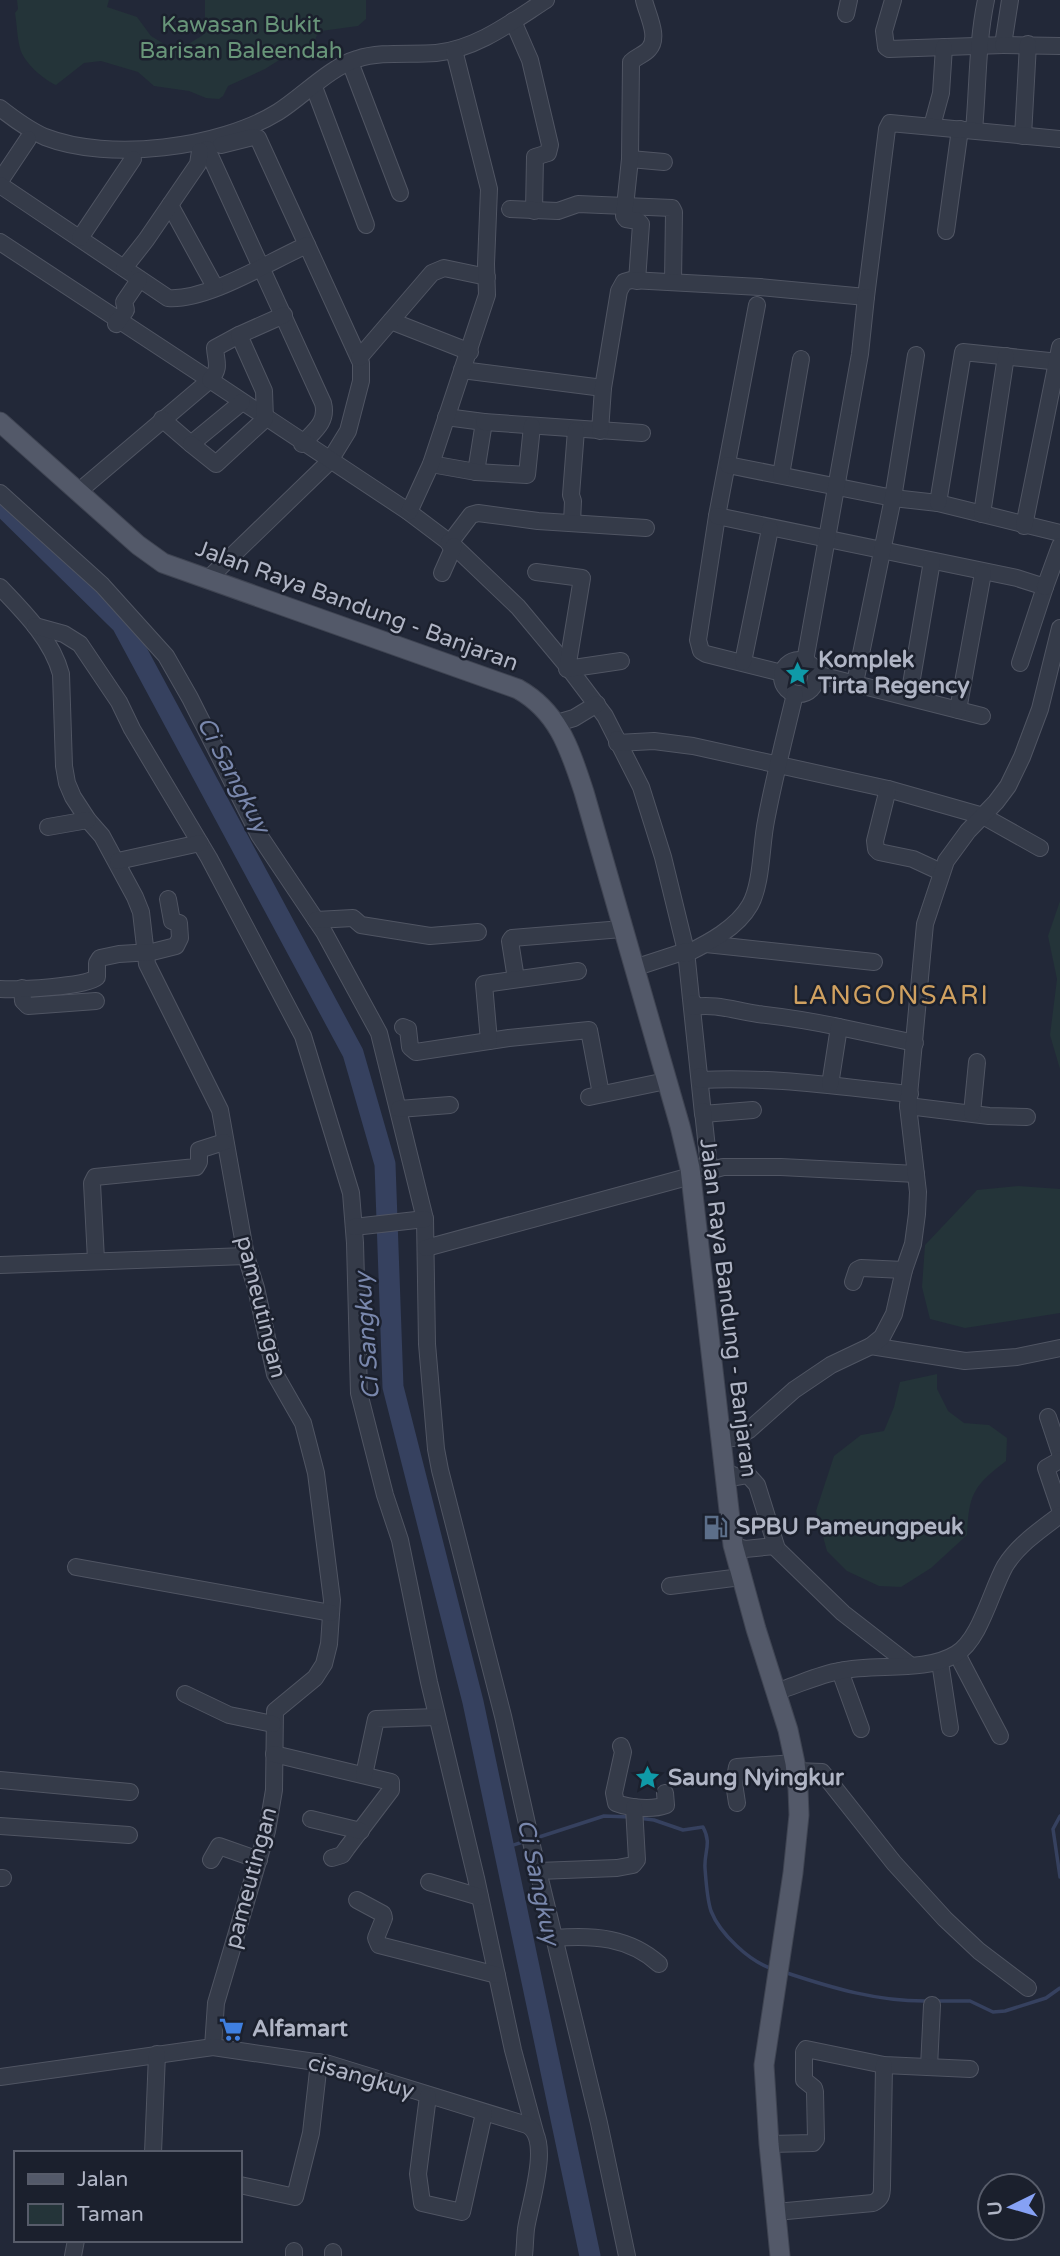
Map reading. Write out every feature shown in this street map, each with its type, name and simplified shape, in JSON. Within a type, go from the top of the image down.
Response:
[{"type":"main road","name":"Jalan Raya Bandung - Banjaran","points":[[0,422],[150,555],[208,579],[518,689],[538,703],[557,723],[567,743],[584,792],[666,1081],[697,1171],[704,1280],[733,1545],[796,1767],[799,1815],[764,2065],[780,2256]]},
{"type":"street","points":[[0,108],[44,136],[77,146],[138,151],[195,142],[259,122],[277,113],[334,70],[350,62],[368,57],[454,50],[482,38],[546,0]]},
{"type":"street","points":[[637,281],[641,224],[624,218],[624,206],[630,159],[631,62],[647,52],[653,44],[654,35],[644,0]]},
{"type":"street","points":[[893,0],[884,31],[886,47],[1028,44],[1060,46]]},
{"type":"street","points":[[946,231],[967,130],[986,0]]},
{"type":"street","points":[[1003,45],[1010,0]]},
{"type":"street","points":[[513,21],[530,61],[550,145],[548,153],[535,157],[534,211]]},
{"type":"street","points":[[1023,136],[1028,44]]},
{"type":"street","points":[[932,126],[941,93],[944,47]]},
{"type":"street","points":[[409,512],[431,464],[484,309],[489,189],[454,50]]},
{"type":"street","points":[[350,62],[400,192]]},
{"type":"street","points":[[314,87],[366,225]]},
{"type":"street","points":[[0,121],[28,139],[79,156],[132,159],[203,150],[258,138],[359,358],[361,381],[352,418],[348,431],[329,461],[208,579]]},
{"type":"street","points":[[982,716],[855,683],[811,667],[793,660],[782,673],[783,684],[790,692],[795,694],[809,691],[814,686],[811,667],[825,538],[860,354],[887,129],[895,122],[1060,139]]},
{"type":"street","points":[[28,139],[0,183],[169,298],[182,299],[215,287],[307,245]]},
{"type":"street","points":[[124,268],[198,164],[203,150]]},
{"type":"street","points":[[203,150],[284,315],[325,412],[323,422],[302,442]]},
{"type":"street","points":[[80,238],[132,159]]},
{"type":"street","points":[[630,159],[664,162]]},
{"type":"street","points":[[510,209],[558,211],[578,204],[674,210],[673,282]]},
{"type":"street","points":[[170,205],[215,287]]},
{"type":"street","points":[[0,242],[409,512],[452,544],[518,607],[568,667],[597,704],[617,743],[654,741],[702,747],[888,789],[983,816],[1040,848]]},
{"type":"street","points":[[359,358],[413,293],[438,270],[444,268],[487,277]]},
{"type":"street","points":[[117,321],[116,324],[126,310],[124,302],[139,280]]},
{"type":"street","points":[[600,431],[603,388],[619,290],[624,282],[673,282],[866,297]]},
{"type":"street","points":[[758,305],[717,516],[698,635],[699,647],[706,654],[782,673]]},
{"type":"street","points":[[78,492],[210,380],[218,367],[215,348],[284,315]]},
{"type":"street","points":[[391,321],[470,352]]},
{"type":"street","points":[[162,419],[216,464],[265,419],[264,391],[239,335]]},
{"type":"street","points":[[938,503],[963,352],[1059,357],[1024,526]]},
{"type":"street","points":[[855,683],[893,498],[916,355]]},
{"type":"street","points":[[982,514],[1006,356]]},
{"type":"street","points":[[781,475],[801,359]]},
{"type":"street","points":[[462,370],[603,388]]},
{"type":"street","points":[[191,444],[243,402]]},
{"type":"street","points":[[446,417],[642,433]]},
{"type":"street","points":[[476,472],[484,422]]},
{"type":"street","points":[[431,464],[476,472],[527,475],[532,426]]},
{"type":"street","points":[[572,523],[573,501],[570,495],[576,429]]},
{"type":"street","points":[[728,465],[893,498],[938,503],[1060,533]]},
{"type":"street","points":[[0,493],[102,585],[166,656],[259,835],[316,920],[379,1033],[399,1109],[426,1248],[427,1344],[436,1450],[503,1716],[600,2123],[627,2256]]},
{"type":"street","points":[[442,573],[452,544],[449,544],[473,513],[646,528]]},
{"type":"street","points":[[717,516],[1017,578],[1045,587]]},
{"type":"street","points":[[743,662],[770,529]]},
{"type":"street","points":[[1020,663],[1060,546]]},
{"type":"street","points":[[909,696],[932,561]]},
{"type":"street","points":[[536,572],[582,578],[566,669],[621,661]]},
{"type":"street","points":[[958,710],[983,573]]},
{"type":"street","name":"pameutingan","points":[[0,587],[35,626],[58,662],[61,674],[67,783],[73,797],[117,861],[141,912],[147,964],[219,1110],[246,1256],[275,1374],[303,1423],[309,1441],[326,1545],[332,1600],[329,1644],[324,1664],[315,1678],[275,1711],[274,1790],[259,1860],[216,2003],[213,2047]]},
{"type":"street","points":[[35,626],[64,634],[80,644],[119,702],[132,730],[200,843],[303,1036],[351,1194],[357,1226],[359,1393],[385,1495],[400,1540],[437,1717],[538,2149],[524,2256]]},
{"type":"street","points":[[720,1438],[734,1438],[749,1430],[794,1390],[831,1365],[871,1346],[882,1337],[894,1314],[913,1244],[917,1214],[909,1100],[925,923],[941,872],[957,844],[1008,786],[1022,757],[1040,709],[1060,628]]},
{"type":"street","points":[[687,951],[686,954],[706,944],[741,918],[751,904],[795,694]]},
{"type":"street","points":[[557,723],[574,718],[597,704]]},
{"type":"street","points":[[617,739],[651,815],[687,951],[703,1111],[697,1171]]},
{"type":"street","points":[[888,789],[875,841],[876,849],[879,852],[913,859],[941,872]]},
{"type":"street","points":[[48,827],[88,820]]},
{"type":"street","points":[[117,861],[200,843]]},
{"type":"street","points":[[0,989],[91,982],[96,977],[97,962],[100,958],[145,953],[178,944],[179,923],[172,921],[168,899]]},
{"type":"street","points":[[316,920],[353,918],[361,925],[430,936],[478,932]]},
{"type":"street","points":[[516,979],[510,941],[512,938],[622,929]]},
{"type":"street","points":[[706,944],[874,962]]},
{"type":"street","points":[[634,968],[687,951]]},
{"type":"street","points":[[489,1041],[484,984],[578,971]]},
{"type":"street","points":[[22,988],[23,1001],[28,1006],[96,1000]]},
{"type":"street","points":[[694,1003],[693,1007],[709,1004],[758,1014],[788,1016],[915,1043]]},
{"type":"street","points":[[403,1027],[407,1027],[411,1050],[416,1052],[589,1030],[595,1096],[666,1081]]},
{"type":"street","points":[[830,1085],[839,1027]]},
{"type":"street","points":[[972,1113],[977,1062]]},
{"type":"street","points":[[700,1076],[700,1080],[740,1078],[830,1085],[972,1113],[1027,1117]]},
{"type":"street","points":[[399,1109],[450,1105]]},
{"type":"street","points":[[703,1111],[704,1114],[753,1110]]},
{"type":"street","points":[[96,1260],[92,1183],[95,1177],[196,1167],[199,1150],[224,1142]]},
{"type":"street","points":[[426,1248],[697,1171],[723,1167],[781,1167],[916,1174]]},
{"type":"street","points":[[357,1226],[422,1219]]},
{"type":"street","points":[[0,1265],[246,1256]]},
{"type":"street","points":[[853,1282],[857,1270],[861,1268],[904,1270]]},
{"type":"street","points":[[871,1346],[965,1361],[1017,1357],[1060,1348]]},
{"type":"street","points":[[1048,1417],[1060,1452]]},
{"type":"street","points":[[1060,1460],[1048,1465],[1046,1472],[1060,1509]]},
{"type":"street","points":[[724,1471],[737,1477],[748,1475],[756,1482],[775,1546],[843,1613],[909,1665]]},
{"type":"street","points":[[775,1689],[784,1689],[840,1671],[940,1662],[957,1654],[966,1647],[975,1633],[1006,1564],[1034,1535],[1060,1515]]},
{"type":"street","points":[[733,1545],[745,1549],[775,1546]]},
{"type":"street","points":[[76,1567],[331,1613]]},
{"type":"street","points":[[670,1586],[741,1577]]},
{"type":"street","points":[[957,1654],[1000,1736]]},
{"type":"street","points":[[940,1662],[950,1728]]},
{"type":"street","points":[[840,1671],[861,1729]]},
{"type":"street","points":[[185,1694],[229,1715],[274,1724]]},
{"type":"street","points":[[364,1775],[376,1719],[437,1717]]},
{"type":"street","points":[[621,1746],[623,1752],[614,1793],[616,1803],[634,1813],[664,1807],[665,1794]]},
{"type":"street","points":[[274,1754],[390,1781],[392,1785],[342,1855],[331,1858]]},
{"type":"street","points":[[737,1803],[734,1783],[737,1767],[796,1767],[822,1772],[894,1863],[945,1919],[979,1951],[1028,1988]]},
{"type":"street","points":[[0,1780],[130,1792]]},
{"type":"street","points":[[538,1871],[633,1865],[637,1860],[634,1813]]},
{"type":"street","points":[[311,1819],[360,1831]]},
{"type":"street","points":[[0,1826],[129,1835]]},
{"type":"street","points":[[211,1860],[219,1846],[259,1860]]},
{"type":"street","points":[[429,1882],[480,1897]]},
{"type":"street","points":[[357,1900],[384,1916],[376,1938],[379,1945],[497,1975]]},
{"type":"street","points":[[555,1938],[609,1938],[638,1949],[659,1964]]},
{"type":"street","points":[[929,2067],[932,2005]]},
{"type":"street","name":"cisangkuy","points":[[7,2075],[213,2047],[319,2062],[527,2125],[535,2132]]},
{"type":"street","points":[[769,2144],[813,2143],[816,2139],[815,2092],[804,2080],[806,2049],[884,2065],[970,2068]]},
{"type":"street","points":[[153,2151],[157,2053]]},
{"type":"street","points":[[242,2185],[295,2197],[310,2133],[319,2062]]},
{"type":"street","points":[[776,2212],[878,2201],[882,2195],[884,2065]]},
{"type":"street","points":[[428,2096],[418,2175],[422,2203],[462,2212],[484,2113]]},
{"type":"green space","name":"Kawasan Bukit Barisan Baleendah","points":[[17,0],[109,0],[107,7],[137,17],[151,36],[169,47],[190,43],[203,35],[205,0],[366,0],[366,19],[358,26],[321,31],[311,51],[295,50],[265,69],[228,86],[219,99],[154,86],[138,72],[101,61],[84,63],[56,85],[35,70],[22,53],[15,13],[18,9]]},
{"type":"green space","points":[[1060,901],[1060,1069],[1050,1035],[1057,979],[1048,936]]},
{"type":"green space","points":[[1018,1186],[1060,1189],[1060,1313],[965,1328],[930,1319],[922,1287],[925,1245],[977,1190]]},
{"type":"green space","points":[[937,1374],[937,1389],[948,1411],[964,1423],[989,1425],[1007,1438],[1006,1461],[986,1477],[975,1492],[969,1510],[967,1535],[931,1568],[901,1587],[879,1586],[847,1571],[827,1551],[816,1511],[834,1456],[861,1435],[884,1431],[900,1382]]},
{"type":"waterway","name":"Ci Sangkuy","points":[[0,504],[122,624],[353,1053],[385,1164],[393,1387],[473,1702],[590,2256]]},
{"type":"waterway","points":[[536,1838],[604,1816],[630,1817]]},
{"type":"waterway","points":[[1060,1816],[1053,1829],[1060,1877]]},
{"type":"waterway","points":[[638,1818],[654,1820],[683,1830],[703,1827],[707,1843],[705,1868],[708,1896],[715,1920],[746,1954],[773,1969]]},
{"type":"waterway","points":[[504,1848],[526,1841]]},
{"type":"waterway","points":[[784,1972],[856,1993],[929,2001]]},
{"type":"waterway","points":[[937,2001],[970,2001],[993,2012],[1005,2011],[1046,1998],[1060,1988]]},
{"type":"place","name":"Komplek Tirta Regency","points":[[798,673]]},
{"type":"place","name":"SPBU Pameungpeuk","points":[[716,1527]]},
{"type":"place","name":"Saung Nyingkur","points":[[648,1778]]},
{"type":"place","name":"Alfamart","points":[[232,2029]]},
{"type":"district","name":"LANGONSARI","points":[[891,995]]}]
